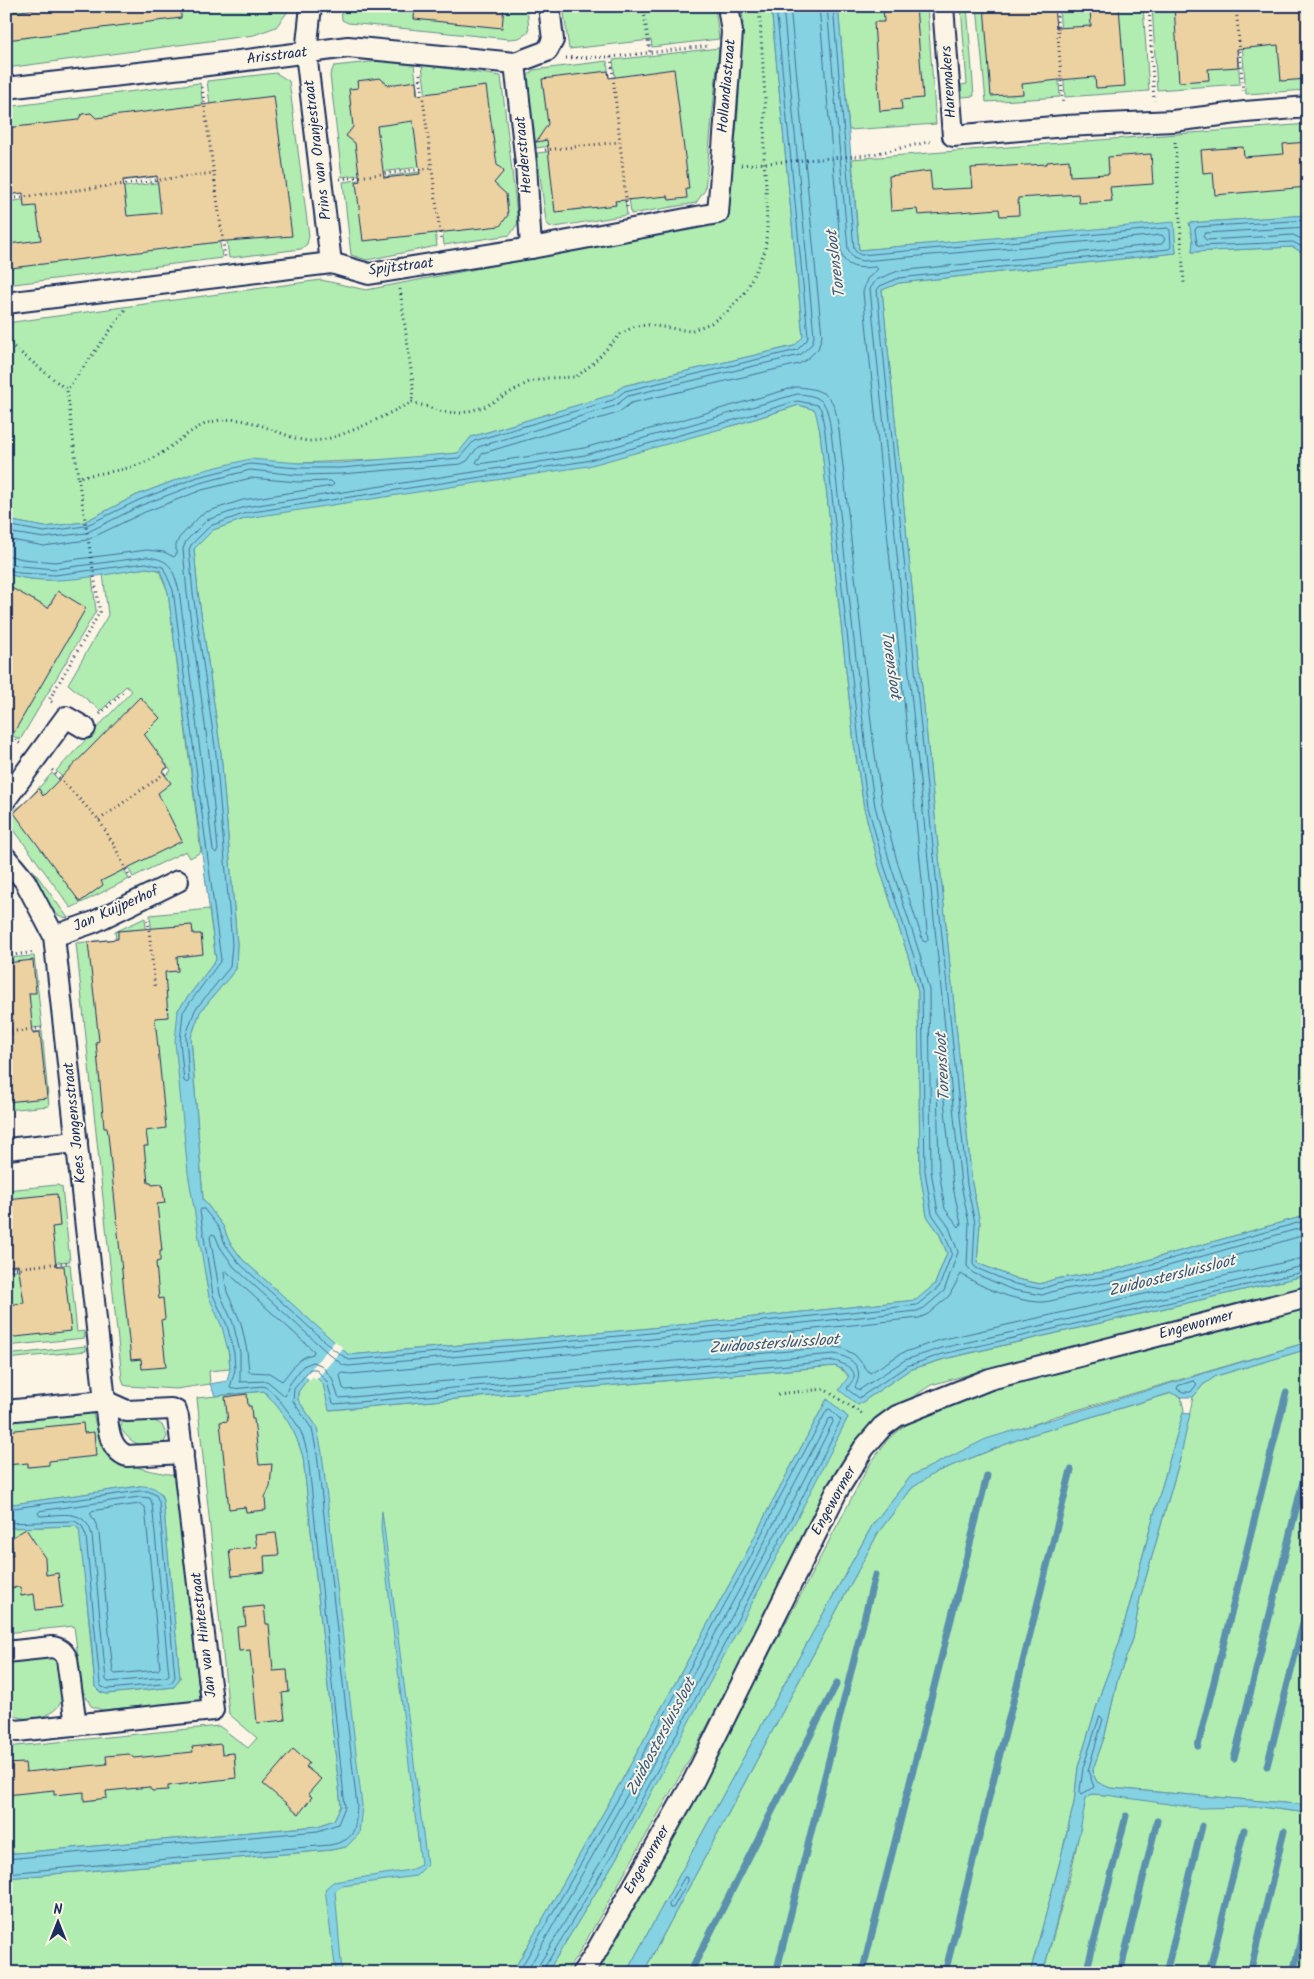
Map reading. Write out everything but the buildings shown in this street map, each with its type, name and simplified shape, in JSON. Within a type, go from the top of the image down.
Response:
[{"type":"street","name":"Prins van Oranjestraat","points":[[311,6],[306,53],[331,263]]},
{"type":"street","points":[[547,51],[553,40],[550,6]]},
{"type":"street","name":"Hollandiastraat","points":[[721,167],[732,32],[728,6]]},
{"type":"street","name":"Haremakers","points":[[943,6],[953,136],[1064,126],[1164,121],[1245,112],[1308,108]]},
{"type":"street","name":"Arisstraat","points":[[6,88],[348,47],[515,62],[547,51]]},
{"type":"street","name":"Herderstraat","points":[[515,62],[525,152],[531,248]]},
{"type":"street","name":"Spijtstraat","points":[[6,304],[331,263],[369,274],[630,230],[718,213],[721,167]]},
{"type":"street","points":[[6,799],[37,756],[60,711],[85,728]]},
{"type":"street","name":"Kees Jongensstraat","points":[[6,858],[25,881],[55,943],[105,1401]]},
{"type":"street","name":"Jan Kuijperhof","points":[[55,943],[178,881]]},
{"type":"street","points":[[6,1149],[77,1142]]},
{"type":"street","name":"Engewormer","points":[[582,1973],[592,1959],[693,1782],[837,1491],[864,1448],[882,1427],[897,1416],[990,1379],[1308,1296]]},
{"type":"street","points":[[6,1411],[105,1401],[111,1440],[119,1453],[134,1457],[183,1453]]},
{"type":"street","name":"Jan van Hintestraat","points":[[6,1728],[17,1731],[213,1710],[183,1453],[176,1411],[172,1409],[127,1411],[105,1401]]},
{"type":"street","points":[[6,1652],[52,1647],[58,1648],[65,1654],[76,1725]]},
{"type":"path","points":[[643,6],[650,53]]},
{"type":"path","points":[[78,477],[146,462],[188,432],[220,420],[246,420],[303,440],[324,440],[346,433],[412,402],[443,412],[462,413],[484,407],[529,382],[547,378],[576,377],[590,366],[622,334],[635,326],[649,325],[690,331],[710,323],[722,315],[746,291],[765,251],[768,209],[764,162],[765,97],[759,6]]},
{"type":"path","points":[[1056,6],[1064,126]]},
{"type":"path","points":[[1149,6],[1184,283]]},
{"type":"path","points":[[1236,6],[1245,112]]},
{"type":"path","points":[[547,51],[568,59],[611,57],[731,44]]},
{"type":"path","points":[[417,54],[444,262]]},
{"type":"path","points":[[611,57],[630,230]]},
{"type":"path","points":[[200,66],[227,276]]},
{"type":"path","points":[[721,167],[764,162],[869,155],[953,136]]},
{"type":"path","points":[[525,152],[619,142]]},
{"type":"path","points":[[322,182],[432,168]]},
{"type":"path","points":[[6,199],[214,173]]},
{"type":"path","points":[[398,269],[413,385],[412,402]]},
{"type":"path","points":[[60,711],[49,700],[100,612],[78,477],[67,390],[135,296],[134,288]]},
{"type":"path","points":[[6,341],[67,390]]},
{"type":"path","points":[[85,728],[125,690]]},
{"type":"path","points":[[6,735],[37,756],[66,783],[99,820],[142,898],[148,920],[155,988]]},
{"type":"path","points":[[99,820],[168,771]]},
{"type":"path","points":[[6,956],[55,943]]},
{"type":"path","points":[[6,1032],[64,1026]]},
{"type":"path","points":[[6,1269],[90,1260]]},
{"type":"path","points":[[778,1394],[824,1389],[882,1427]]},
{"type":"green space","points":[[6,6],[292,6],[276,27],[254,35],[6,68]]},
{"type":"green space","points":[[341,6],[527,6],[529,32],[519,38],[509,39],[348,23],[342,20]]},
{"type":"green space","points":[[563,6],[715,6],[719,39],[652,47],[651,40],[569,49]]},
{"type":"green space","points":[[741,6],[771,6],[803,337],[794,346],[623,386],[612,395],[471,437],[459,453],[400,459],[299,463],[197,472],[137,495],[84,522],[45,527],[6,520],[6,323],[321,280],[366,290],[715,223],[727,215],[738,111],[743,20]]},
{"type":"green space","points":[[838,6],[927,6],[936,124],[849,130]]},
{"type":"green space","points":[[961,6],[967,6],[974,96],[962,97],[961,85],[967,84]]},
{"type":"green space","points":[[977,6],[1054,6],[1060,97],[986,102]]},
{"type":"green space","points":[[1059,6],[1143,6],[1149,91],[1065,97]]},
{"type":"green space","points":[[1152,6],[1234,6],[1240,84],[1157,90]]},
{"type":"green space","points":[[1239,6],[1308,6],[1308,90],[1246,94]]},
{"type":"green space","points":[[719,48],[705,190],[696,203],[631,214],[613,60]]},
{"type":"green space","points":[[380,61],[414,65],[427,166],[342,177],[330,75],[334,66]]},
{"type":"green space","points":[[607,61],[617,137],[536,148],[527,77],[533,70]]},
{"type":"green space","points":[[422,65],[501,76],[518,223],[510,235],[444,245]]},
{"type":"green space","points":[[276,73],[289,81],[309,236],[307,244],[301,249],[229,258],[207,81]]},
{"type":"green space","points":[[200,83],[211,170],[6,195],[6,107]]},
{"type":"green space","points":[[1308,124],[1308,215],[1190,223],[1193,241],[1192,252],[1293,247],[1308,256],[1308,1215],[1109,1271],[1055,1279],[1040,1284],[1017,1279],[977,1263],[980,1223],[972,1184],[882,290],[899,283],[1176,253],[1173,223],[859,250],[852,159]]},
{"type":"green space","points":[[618,144],[627,215],[555,227],[549,226],[546,221],[537,153]]},
{"type":"green space","points":[[428,171],[437,246],[367,260],[351,255],[343,182]]},
{"type":"green space","points":[[211,176],[222,258],[6,285],[6,202]]},
{"type":"green space","points":[[799,405],[816,410],[820,432],[854,743],[864,808],[879,866],[918,992],[920,1171],[927,1216],[939,1233],[947,1253],[935,1284],[917,1300],[641,1329],[348,1355],[242,1259],[229,1241],[223,1226],[203,1199],[191,1037],[200,1012],[236,969],[237,944],[221,753],[198,592],[194,549],[213,530],[247,518],[735,425]]},
{"type":"green space","points":[[147,568],[159,570],[168,592],[201,852],[190,858],[186,851],[133,877],[113,838],[101,822],[171,771],[169,767],[98,818],[86,801],[56,771],[132,691],[126,686],[101,711],[68,684],[108,615],[103,574]]},
{"type":"green space","points":[[6,573],[38,580],[92,576],[96,611],[20,740],[6,732],[6,587],[9,579],[6,578]]},
{"type":"green space","points":[[52,773],[85,806],[106,833],[129,879],[71,908],[6,819],[6,817],[27,801]]},
{"type":"green space","points":[[33,870],[68,918],[54,913],[44,901],[28,873]]},
{"type":"green space","points":[[209,909],[216,960],[178,1010],[206,1280],[225,1336],[230,1369],[209,1371],[210,1384],[176,1389],[128,1386],[124,1385],[122,1378],[76,943],[116,939],[115,932],[145,918],[153,992],[157,991],[150,915]]},
{"type":"green space","points":[[34,956],[42,1027],[6,1031],[6,958]]},
{"type":"green space","points":[[42,1031],[49,1106],[6,1110],[6,1035]]},
{"type":"green space","points":[[57,1185],[62,1187],[70,1261],[6,1267],[6,1190]]},
{"type":"green space","points":[[70,1264],[77,1332],[84,1331],[85,1338],[6,1346],[6,1271]]},
{"type":"green space","points":[[1308,1275],[1308,1290],[1053,1351],[931,1385],[875,1422],[857,1440],[692,1755],[578,1955],[565,1973],[547,1973],[616,1859],[848,1417],[827,1399],[745,1556],[622,1780],[512,1973],[6,1973],[6,1878],[331,1850],[346,1847],[317,1427],[298,1400],[298,1392],[312,1372],[323,1384],[330,1410],[835,1366],[841,1369],[848,1377],[858,1405],[909,1370],[945,1359]]},
{"type":"green space","points":[[1308,1307],[1308,1342],[1053,1417],[948,1458],[911,1476],[873,1524],[626,1973],[590,1973],[707,1772],[868,1467],[888,1439],[906,1425],[939,1407],[1008,1382]]},
{"type":"green space","points":[[86,1346],[86,1351],[6,1359],[6,1355]]},
{"type":"green space","points":[[1308,1349],[1308,1805],[1110,1788],[1097,1782],[1092,1772],[1105,1735],[1118,1678],[1133,1639],[1140,1598],[1180,1459],[1193,1397],[1203,1385],[1216,1376]]},
{"type":"green space","points":[[264,1391],[288,1421],[303,1457],[341,1806],[334,1820],[318,1826],[6,1854],[6,1747],[219,1726],[248,1748],[257,1738],[229,1714],[197,1398]]},
{"type":"green space","points":[[1172,1393],[1181,1397],[1184,1410],[1119,1644],[1102,1689],[1078,1767],[1074,1803],[1030,1973],[643,1973],[878,1533],[912,1488],[936,1472],[1024,1437]]},
{"type":"green space","points":[[93,1412],[97,1429],[103,1442],[120,1460],[144,1469],[175,1475],[188,1578],[200,1701],[102,1710],[91,1706],[82,1689],[74,1626],[6,1633],[6,1528],[75,1526],[79,1529],[81,1536],[95,1687],[100,1692],[107,1694],[174,1687],[180,1678],[161,1493],[140,1486],[6,1505],[6,1421]]},
{"type":"green space","points":[[151,1419],[162,1425],[167,1436],[163,1445],[138,1444],[129,1439],[120,1428],[123,1421]]},
{"type":"green space","points":[[46,1656],[54,1659],[61,1674],[62,1698],[59,1705],[45,1716],[36,1718],[17,1717],[10,1712],[6,1705],[6,1675],[9,1663],[11,1660]]},
{"type":"green space","points":[[1092,1794],[1261,1807],[1308,1813],[1308,1973],[1043,1973],[1072,1868],[1086,1798]]},
{"type":"water","points":[[771,6],[838,6],[859,250],[1174,222],[1176,253],[899,283],[882,290],[972,1184],[980,1223],[977,1263],[1017,1279],[1040,1284],[1055,1279],[1109,1271],[1308,1215],[1308,1275],[944,1359],[909,1370],[858,1405],[839,1390],[849,1376],[844,1370],[835,1366],[329,1410],[323,1384],[312,1373],[298,1392],[298,1400],[317,1427],[322,1453],[362,1806],[359,1834],[346,1847],[331,1850],[6,1878],[6,1854],[318,1826],[334,1820],[341,1806],[303,1457],[288,1422],[264,1391],[215,1396],[210,1384],[227,1381],[230,1369],[229,1354],[222,1327],[209,1297],[188,1173],[175,1042],[178,1010],[216,960],[168,592],[160,570],[147,568],[76,579],[57,580],[22,578],[6,573],[6,520],[45,527],[84,522],[137,495],[197,472],[250,459],[299,463],[341,463],[458,453],[471,437],[611,395],[623,386],[794,346],[803,337]],"holes":[[[799,405],[815,410],[820,432],[854,743],[864,808],[879,866],[918,992],[920,1171],[927,1216],[939,1233],[947,1253],[935,1284],[916,1300],[641,1329],[349,1355],[242,1259],[229,1241],[223,1226],[203,1199],[191,1037],[200,1012],[236,969],[237,944],[221,753],[198,592],[194,549],[213,530],[247,518],[588,466]]]},
{"type":"water","points":[[1308,215],[1308,256],[1293,247],[1192,252],[1193,241],[1189,223]]},
{"type":"water","points":[[1308,1342],[1308,1349],[1216,1376],[1203,1385],[1193,1397],[1181,1397],[1171,1393],[1024,1437],[936,1472],[912,1488],[878,1533],[643,1973],[626,1973],[873,1524],[911,1476],[986,1439]]},
{"type":"water","name":"Zuidoostersluissloot","points":[[827,1399],[848,1417],[802,1509],[616,1859],[547,1973],[512,1973],[622,1780],[745,1556]]},
{"type":"water","points":[[1183,1413],[1190,1414],[1180,1459],[1140,1598],[1133,1639],[1118,1678],[1105,1735],[1092,1772],[1097,1782],[1110,1788],[1308,1805],[1308,1813],[1261,1807],[1197,1808],[1092,1794],[1086,1798],[1080,1831],[1043,1973],[1030,1973],[1074,1803],[1078,1767],[1102,1689],[1119,1644]]},
{"type":"water","points":[[140,1486],[155,1489],[160,1493],[163,1501],[180,1678],[174,1687],[107,1694],[100,1692],[95,1687],[79,1529],[75,1526],[6,1528],[6,1505]]},
{"type":"water","points":[[382,1511],[427,1865],[416,1876],[342,1886],[335,1891],[342,1973],[336,1973],[325,1889],[333,1882],[410,1870],[421,1865],[381,1528]]},
{"type":"pier","points":[[335,1341],[343,1348],[316,1380],[313,1376],[310,1380],[305,1376]]},
{"type":"waterway","points":[[1198,1746],[1286,1393]]},
{"type":"waterway","points":[[1234,1759],[1308,1461]]},
{"type":"waterway","points":[[945,1973],[1071,1470]]},
{"type":"waterway","points":[[862,1973],[987,1476]]},
{"type":"waterway","points":[[776,1973],[875,1575]]},
{"type":"waterway","points":[[1267,1766],[1308,1604]]},
{"type":"waterway","points":[[690,1973],[837,1683]]},
{"type":"waterway","points":[[1086,1973],[1126,1816]]},
{"type":"waterway","points":[[1120,1973],[1157,1821]]},
{"type":"waterway","points":[[1166,1973],[1202,1826]]},
{"type":"waterway","points":[[1209,1973],[1244,1830]]},
{"type":"waterway","points":[[1250,1973],[1284,1831]]},
{"type":"waterway","points":[[1293,1973],[1308,1910]]},
{"type":"water label","name":"Torensloot","points":[[836,264]]},
{"type":"water label","name":"Torensloot","points":[[891,665]]},
{"type":"water label","name":"Torensloot","points":[[943,1067]]}]
